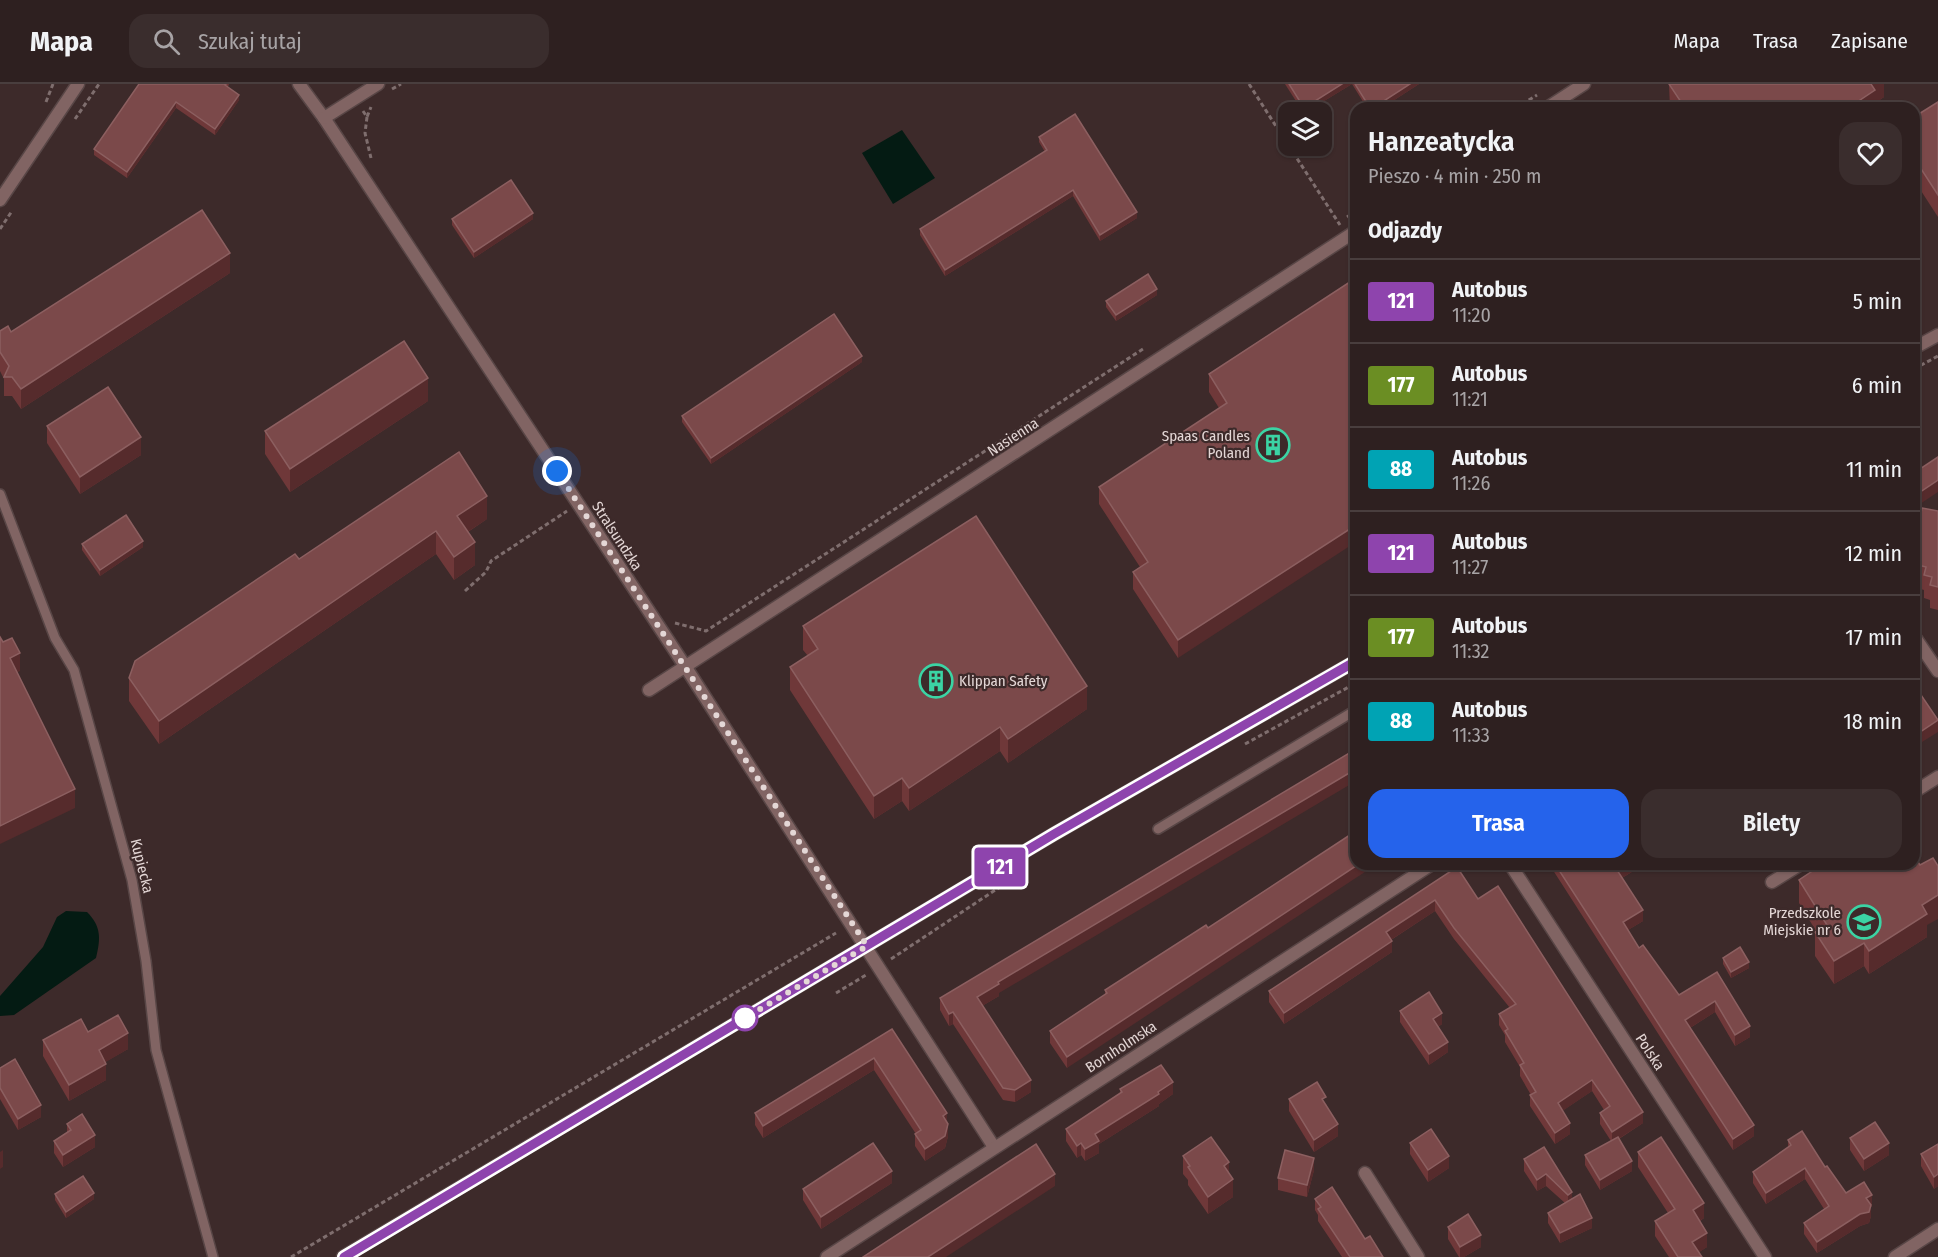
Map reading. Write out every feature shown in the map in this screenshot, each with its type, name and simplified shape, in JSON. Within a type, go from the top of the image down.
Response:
[{"type":"street","points":[[0,200],[78,84]]},
{"type":"street","name":"Stralsundzka","points":[[299,84],[324,118],[685,666],[815,871],[880,966],[994,1147]]},
{"type":"street","points":[[324,118],[378,84]]},
{"type":"street","points":[[1556,102],[1584,84]]},
{"type":"street","name":"Nasienna","points":[[649,690],[1350,235]]},
{"type":"street","points":[[1920,345],[1938,335]]},
{"type":"street","points":[[1920,645],[1938,671]]},
{"type":"street","points":[[344,1257],[1054,834],[1350,664]]},
{"type":"street","points":[[1920,788],[1938,777]]},
{"type":"street","name":"Bornholmska","points":[[826,1257],[1423,870]]},
{"type":"street","name":"Polska","points":[[1514,870],[1765,1257]]},
{"type":"street","points":[[1772,882],[1791,870]]},
{"type":"street","points":[[1365,1173],[1418,1257]]},
{"type":"street","points":[[1894,1257],[1938,1229]]},
{"type":"lane","name":"Kupiecka","points":[[0,494],[55,638],[74,670],[132,880],[146,961],[156,1050],[213,1257]]},
{"type":"lane","points":[[1158,829],[1350,714]]},
{"type":"path","points":[[1249,84],[1278,128]]},
{"type":"path","points":[[367,117],[365,133],[371,158]]},
{"type":"path","points":[[1296,156],[1338,223],[1350,232]]},
{"type":"path","points":[[1338,223],[1350,215]]},
{"type":"path","points":[[652,616],[706,631],[1146,347]]},
{"type":"path","points":[[1920,366],[1938,356]]},
{"type":"path","points":[[465,591],[486,572],[491,561],[578,504]]},
{"type":"path","points":[[1241,747],[1350,686]]},
{"type":"path","points":[[837,993],[1025,871]]},
{"type":"path","points":[[291,1257],[836,933]]},
{"type":"shaded area","points":[[902,130],[935,178],[893,204],[862,153]]},
{"type":"shaded area","points":[[66,911],[87,912],[92,917],[99,933],[96,958],[14,1015],[0,1016],[0,996],[43,947],[57,917]]},
{"type":"building","points":[[139,84],[226,84],[239,95],[215,129],[176,102],[127,172],[94,149]]},
{"type":"building","points":[[1289,84],[1342,84],[1314,102],[1300,102]]},
{"type":"building","points":[[1355,84],[1410,84],[1382,102],[1366,102]]},
{"type":"building","points":[[1669,84],[1871,84],[1875,90],[1857,102],[1681,102]]},
{"type":"building","points":[[1938,102],[1938,195],[1920,167],[1920,113]]},
{"type":"building","points":[[1075,114],[1137,212],[1100,235],[1073,190],[945,270],[920,229],[1047,150],[1039,137]]},
{"type":"building","points":[[511,180],[533,213],[474,252],[452,219]]},
{"type":"building","points":[[202,210],[230,253],[21,389],[12,377],[4,377],[9,366],[0,352],[0,331],[8,326],[11,332]]},
{"type":"building","points":[[1148,274],[1157,289],[1116,315],[1106,301]]},
{"type":"building","name":"Spaas Candles Poland","points":[[1350,282],[1350,529],[1178,640],[1133,572],[1148,562],[1099,487],[1227,403],[1209,374]]},
{"type":"building","points":[[834,314],[862,356],[711,458],[682,416]]},
{"type":"building","points":[[404,341],[428,378],[290,469],[265,431]]},
{"type":"building","points":[[108,387],[141,437],[80,477],[47,426]]},
{"type":"building","points":[[459,452],[487,496],[457,516],[475,542],[454,557],[436,531],[159,721],[129,678],[135,661],[295,554],[299,559]]},
{"type":"building","points":[[1938,457],[1938,480],[1920,492],[1920,469]]},
{"type":"building","points":[[1922,508],[1938,511],[1938,587],[1930,585],[1932,577],[1924,575],[1926,567],[1920,566]]},
{"type":"building","points":[[126,515],[143,541],[100,570],[82,544]]},
{"type":"building","name":"Klippan Safety","points":[[976,516],[1087,686],[1008,739],[1000,727],[909,788],[902,778],[874,796],[790,667],[818,649],[803,626]]},
{"type":"building","points":[[0,637],[3,642],[12,638],[20,653],[10,658],[75,789],[0,826]]},
{"type":"building","points":[[1920,696],[1938,720],[1920,732]]},
{"type":"building","points":[[1350,753],[1350,773],[998,982],[999,984],[977,997],[1031,1080],[1015,1090],[1003,1088],[953,1012],[949,1014],[940,998]]},
{"type":"building","points":[[1350,835],[1350,870],[1067,1057],[1050,1031],[1107,993],[1105,990],[1206,925],[1208,928]]},
{"type":"building","name":"Przedszkole Miejskie nr 6","points":[[1933,858],[1938,866],[1938,895],[1922,905],[1927,914],[1869,951],[1864,943],[1834,961],[1815,932],[1827,925],[1799,880],[1814,870],[1920,870],[1920,865]]},
{"type":"building","points":[[1452,870],[1459,870],[1478,899],[1498,886],[1643,1112],[1612,1132],[1600,1113],[1610,1106],[1592,1080],[1558,1103],[1570,1123],[1555,1133],[1530,1095],[1536,1092],[1520,1065],[1524,1063],[1505,1031],[1508,1029],[1499,1014],[1516,1004],[1454,928],[1435,900],[1386,932],[1392,941],[1284,1013],[1269,991]]},
{"type":"building","points":[[1559,870],[1617,870],[1643,910],[1623,922],[1639,948],[1643,945],[1679,995],[1717,972],[1750,1026],[1735,1035],[1715,1001],[1685,1020],[1754,1125],[1733,1139]]},
{"type":"building","points":[[1740,947],[1749,962],[1731,972],[1723,958]]},
{"type":"building","points":[[1429,992],[1442,1013],[1433,1019],[1448,1042],[1429,1054],[1400,1011]]},
{"type":"building","points":[[118,1015],[128,1033],[99,1050],[106,1064],[69,1085],[43,1040],[81,1019],[88,1032]]},
{"type":"building","points":[[892,1029],[947,1113],[943,1116],[948,1124],[945,1136],[925,1149],[915,1134],[921,1130],[874,1058],[763,1126],[755,1113]]},
{"type":"building","points":[[15,1059],[41,1105],[18,1119],[0,1088],[0,1068]]},
{"type":"building","points":[[1161,1065],[1173,1082],[1158,1092],[1159,1094],[1095,1134],[1099,1141],[1085,1149],[1081,1143],[1077,1146],[1066,1129],[1122,1092],[1120,1089]]},
{"type":"building","points":[[1317,1082],[1326,1097],[1322,1099],[1338,1124],[1314,1140],[1289,1099]]},
{"type":"building","points":[[82,1114],[95,1135],[63,1155],[54,1141],[71,1130],[67,1124]]},
{"type":"building","points":[[1875,1122],[1889,1143],[1864,1159],[1850,1138]]},
{"type":"building","points":[[1431,1129],[1449,1156],[1428,1170],[1410,1143]]},
{"type":"building","points":[[1802,1131],[1825,1167],[1827,1166],[1846,1193],[1864,1182],[1872,1195],[1866,1198],[1871,1205],[1869,1212],[1860,1214],[1817,1242],[1804,1223],[1829,1206],[1805,1168],[1766,1193],[1753,1172],[1791,1145],[1788,1140]]},
{"type":"building","points":[[1211,1137],[1229,1162],[1224,1166],[1233,1179],[1208,1197],[1183,1156]]},
{"type":"building","points":[[1618,1137],[1632,1161],[1600,1180],[1585,1155]]},
{"type":"building","points":[[1661,1137],[1704,1203],[1693,1210],[1707,1233],[1692,1242],[1702,1257],[1678,1257],[1655,1221],[1675,1209],[1638,1152]]},
{"type":"building","points":[[873,1143],[892,1171],[821,1217],[803,1189]]},
{"type":"building","points":[[1036,1144],[1055,1174],[928,1257],[863,1257]]},
{"type":"building","points":[[1938,1144],[1938,1174],[1934,1177],[1921,1154]]},
{"type":"building","points":[[1544,1147],[1572,1192],[1568,1195],[1546,1174],[1537,1180],[1524,1159]]},
{"type":"building","points":[[1285,1150],[1314,1158],[1307,1185],[1278,1178]]},
{"type":"building","points":[[83,1176],[94,1193],[66,1212],[55,1194]]},
{"type":"building","points":[[1332,1187],[1365,1239],[1370,1236],[1383,1257],[1350,1257],[1318,1209],[1321,1207],[1315,1199]]},
{"type":"building","points":[[1580,1194],[1592,1218],[1560,1233],[1548,1213]]},
{"type":"building","points":[[1468,1214],[1481,1235],[1460,1247],[1448,1227]]},
{"type":"bus line","name":"121","points":[[344,1257],[1054,834],[1350,664]]},
{"type":"place","name":"Spaas Candles Poland","points":[[1273,445]]},
{"type":"place","name":"Klippan Safety","points":[[936,681]]},
{"type":"place","name":"Przedszkole Miejskie nr 6","points":[[1864,922]]},
{"type":"route","points":[[557,471],[685,666],[815,871],[867,946],[745,1018]]}]
